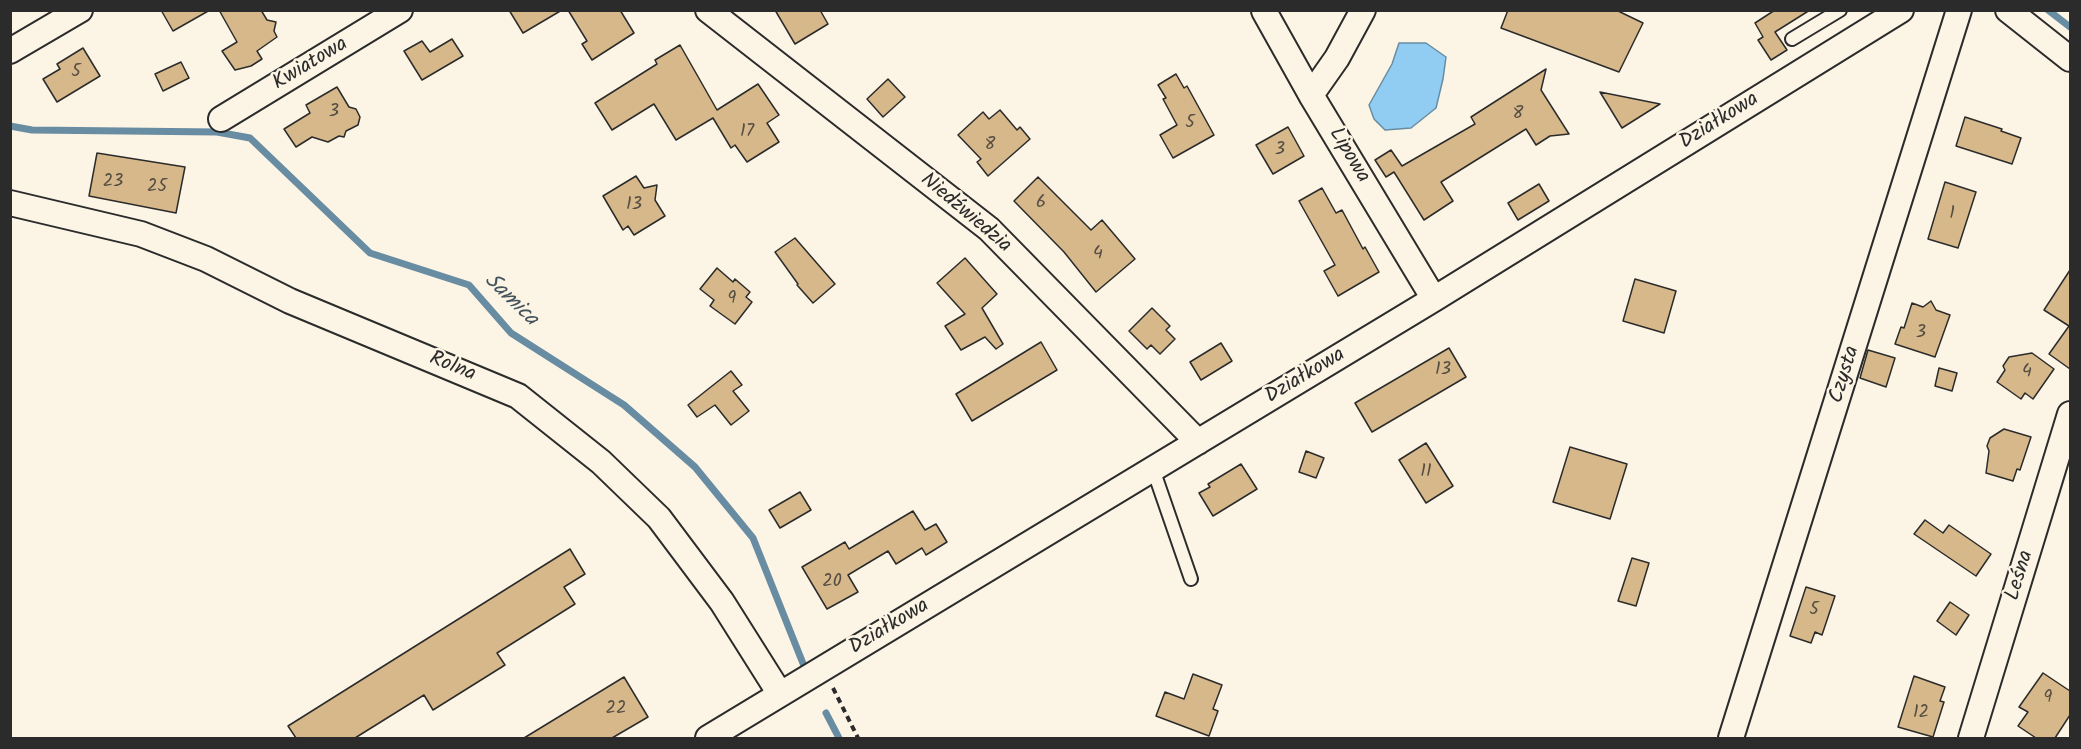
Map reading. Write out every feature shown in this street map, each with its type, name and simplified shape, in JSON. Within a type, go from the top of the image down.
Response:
[{"type":"street","points":[[10,51],[80,10]]},
{"type":"street","name":"Kwiatowa","points":[[221,119],[400,10]]},
{"type":"street","name":"Niedźwiedzia","points":[[708,10],[989,229],[1198,442]]},
{"type":"street","points":[[1311,95],[1337,58],[1363,10]]},
{"type":"street","name":"Działkowa","points":[[708,738],[1434,299],[1901,10]]},
{"type":"street","name":"Czysta","points":[[1731,738],[1959,10]]},
{"type":"street","points":[[2008,10],[2070,59]]},
{"type":"street","name":"Lipowa","points":[[1264,11],[1311,95],[1434,299]]},
{"type":"street","name":"Rolna","points":[[10,203],[141,234],[206,259],[290,301],[518,396],[601,462],[659,518],[722,602],[780,694]]},
{"type":"street","name":"Leśna","points":[[1971,738],[2070,414]]},
{"type":"lane","points":[[1792,39],[1840,10]]},
{"type":"lane","points":[[1153,469],[1191,579]]},
{"type":"path","points":[[823,669],[858,738]]},
{"type":"water","points":[[1399,43],[1426,43],[1446,57],[1443,79],[1436,108],[1411,128],[1385,130],[1374,119],[1369,105],[1392,64]]},
{"type":"building","points":[[161,10],[210,10],[173,31]]},
{"type":"building","points":[[219,10],[261,10],[267,20],[276,22],[274,31],[277,37],[257,51],[262,59],[251,66],[235,70],[222,51],[237,42]]},
{"type":"building","points":[[509,10],[562,10],[523,33]]},
{"type":"building","points":[[568,10],[620,10],[634,33],[592,60],[582,44],[587,41]]},
{"type":"building","points":[[775,10],[820,10],[828,24],[795,44]]},
{"type":"building","points":[[1508,10],[1616,10],[1643,23],[1619,72],[1501,28]]},
{"type":"building","points":[[1775,10],[1810,10],[1775,32],[1787,50],[1771,60],[1758,40],[1763,37],[1755,23]]},
{"type":"building","points":[[452,39],[463,56],[422,80],[404,51],[422,41],[430,52]]},
{"type":"building","points":[[680,45],[717,110],[758,84],[779,115],[767,123],[779,142],[747,162],[735,145],[731,148],[713,118],[676,140],[654,104],[612,130],[595,103],[657,64],[655,60]]},
{"type":"building","points":[[83,48],[100,76],[57,102],[43,79],[60,69],[57,64]]},
{"type":"building","points":[[181,62],[189,78],[163,91],[155,74]]},
{"type":"building","points":[[1546,69],[1541,90],[1569,134],[1550,136],[1536,145],[1526,129],[1441,182],[1453,201],[1424,220],[1394,172],[1386,177],[1375,160],[1391,150],[1402,166],[1475,124],[1471,117]]},
{"type":"building","points":[[1176,74],[1184,88],[1187,86],[1214,135],[1173,158],[1160,135],[1177,125],[1158,85]]},
{"type":"building","points":[[888,79],[905,97],[883,117],[867,99]]},
{"type":"building","points":[[337,87],[349,107],[356,109],[360,117],[358,125],[346,131],[344,137],[339,136],[328,142],[312,137],[296,147],[284,129],[310,113],[306,105]]},
{"type":"building","points":[[1600,92],[1660,104],[1622,128]]},
{"type":"building","points":[[1000,110],[1017,130],[1020,127],[1030,139],[988,176],[977,162],[981,159],[958,135],[983,112],[989,119]]},
{"type":"building","points":[[1965,117],[2021,138],[2012,164],[1956,146]]},
{"type":"building","points":[[1288,127],[1304,156],[1273,174],[1256,145]]},
{"type":"building","points":[[97,153],[185,167],[176,213],[89,196]]},
{"type":"building","points":[[636,176],[644,188],[657,185],[655,200],[665,216],[634,235],[628,226],[623,230],[603,196]]},
{"type":"building","points":[[1038,177],[1091,230],[1102,220],[1135,259],[1096,292],[1064,252],[1014,201]]},
{"type":"building","points":[[1945,182],[1976,192],[1958,248],[1928,239]]},
{"type":"building","points":[[1539,184],[1549,201],[1518,220],[1508,203]]},
{"type":"building","points":[[1322,188],[1336,213],[1342,210],[1363,249],[1365,247],[1379,272],[1338,296],[1324,271],[1335,265],[1299,201]]},
{"type":"building","points":[[795,238],[835,284],[813,303],[797,285],[775,252]]},
{"type":"building","points":[[965,258],[997,294],[982,308],[1003,344],[996,349],[985,337],[961,350],[945,326],[965,314],[937,283]]},
{"type":"building","points":[[717,268],[733,282],[735,279],[750,292],[746,297],[752,302],[735,324],[710,306],[714,300],[700,289]]},
{"type":"building","points":[[2070,270],[2070,369],[2049,354],[2069,326],[2044,310]]},
{"type":"building","points":[[1635,279],[1676,291],[1664,333],[1623,321]]},
{"type":"building","points":[[1931,301],[1936,310],[1950,315],[1935,357],[1895,344],[1901,327],[1904,328],[1912,303],[1923,307]]},
{"type":"building","points":[[1152,308],[1170,326],[1166,330],[1175,339],[1160,354],[1151,345],[1147,349],[1129,331]]},
{"type":"building","points":[[1041,342],[1057,370],[972,421],[956,394]]},
{"type":"building","points":[[1221,343],[1232,361],[1201,380],[1190,362]]},
{"type":"building","points":[[1449,348],[1466,377],[1372,432],[1355,403]]},
{"type":"building","points":[[1868,350],[1895,358],[1886,387],[1860,378]]},
{"type":"building","points":[[2032,353],[2054,369],[2033,399],[2025,393],[2021,399],[1997,382],[2005,370],[2003,366],[2009,357]]},
{"type":"building","points":[[1939,368],[1957,373],[1952,391],[1935,386]]},
{"type":"building","points":[[731,371],[742,385],[733,391],[749,411],[731,425],[715,405],[697,417],[688,405]]},
{"type":"building","points":[[2004,429],[2031,437],[2020,470],[2017,469],[2013,481],[1986,473],[1989,451],[1987,446],[1990,438]]},
{"type":"building","points":[[1426,443],[1453,486],[1426,503],[1399,460]]},
{"type":"building","points":[[1570,447],[1627,464],[1610,519],[1553,502]]},
{"type":"building","points":[[1306,451],[1324,458],[1316,478],[1299,472]]},
{"type":"building","points":[[1241,464],[1257,489],[1213,516],[1199,493],[1210,487],[1208,484]]},
{"type":"building","points":[[800,492],[811,510],[780,528],[769,510]]},
{"type":"building","points":[[913,511],[925,530],[936,524],[947,542],[926,555],[922,548],[896,564],[888,551],[848,575],[858,592],[827,609],[802,567],[845,542],[849,549]]},
{"type":"building","points":[[1925,520],[1943,533],[1949,525],[1991,554],[1976,576],[1914,534]]},
{"type":"building","points":[[570,549],[585,574],[564,587],[575,604],[497,653],[505,665],[433,710],[424,695],[355,738],[296,738],[288,726]]},
{"type":"building","points":[[1632,558],[1649,563],[1636,606],[1618,601]]},
{"type":"building","points":[[1806,587],[1835,596],[1822,635],[1815,632],[1811,643],[1790,636]]},
{"type":"building","points":[[1950,602],[1969,615],[1956,635],[1937,621]]},
{"type":"building","points":[[2043,673],[2070,691],[2070,715],[2055,738],[2036,738],[2018,726],[2028,712],[2019,707]]},
{"type":"building","points":[[1193,674],[1222,685],[1213,709],[1218,711],[1209,736],[1156,716],[1165,692],[1184,699]]},
{"type":"building","points":[[1914,676],[1945,687],[1940,701],[1944,702],[1933,737],[1898,727]]},
{"type":"building","points":[[624,677],[648,717],[612,738],[524,738]]},
{"type":"waterway","points":[[2048,10],[2070,27]]},
{"type":"waterway","name":"Samica","points":[[10,126],[32,130],[217,132],[250,138],[370,253],[469,285],[511,333],[624,405],[695,467],[753,538],[804,666]]},
{"type":"waterway","name":"Samica","points":[[826,713],[839,738]]}]
